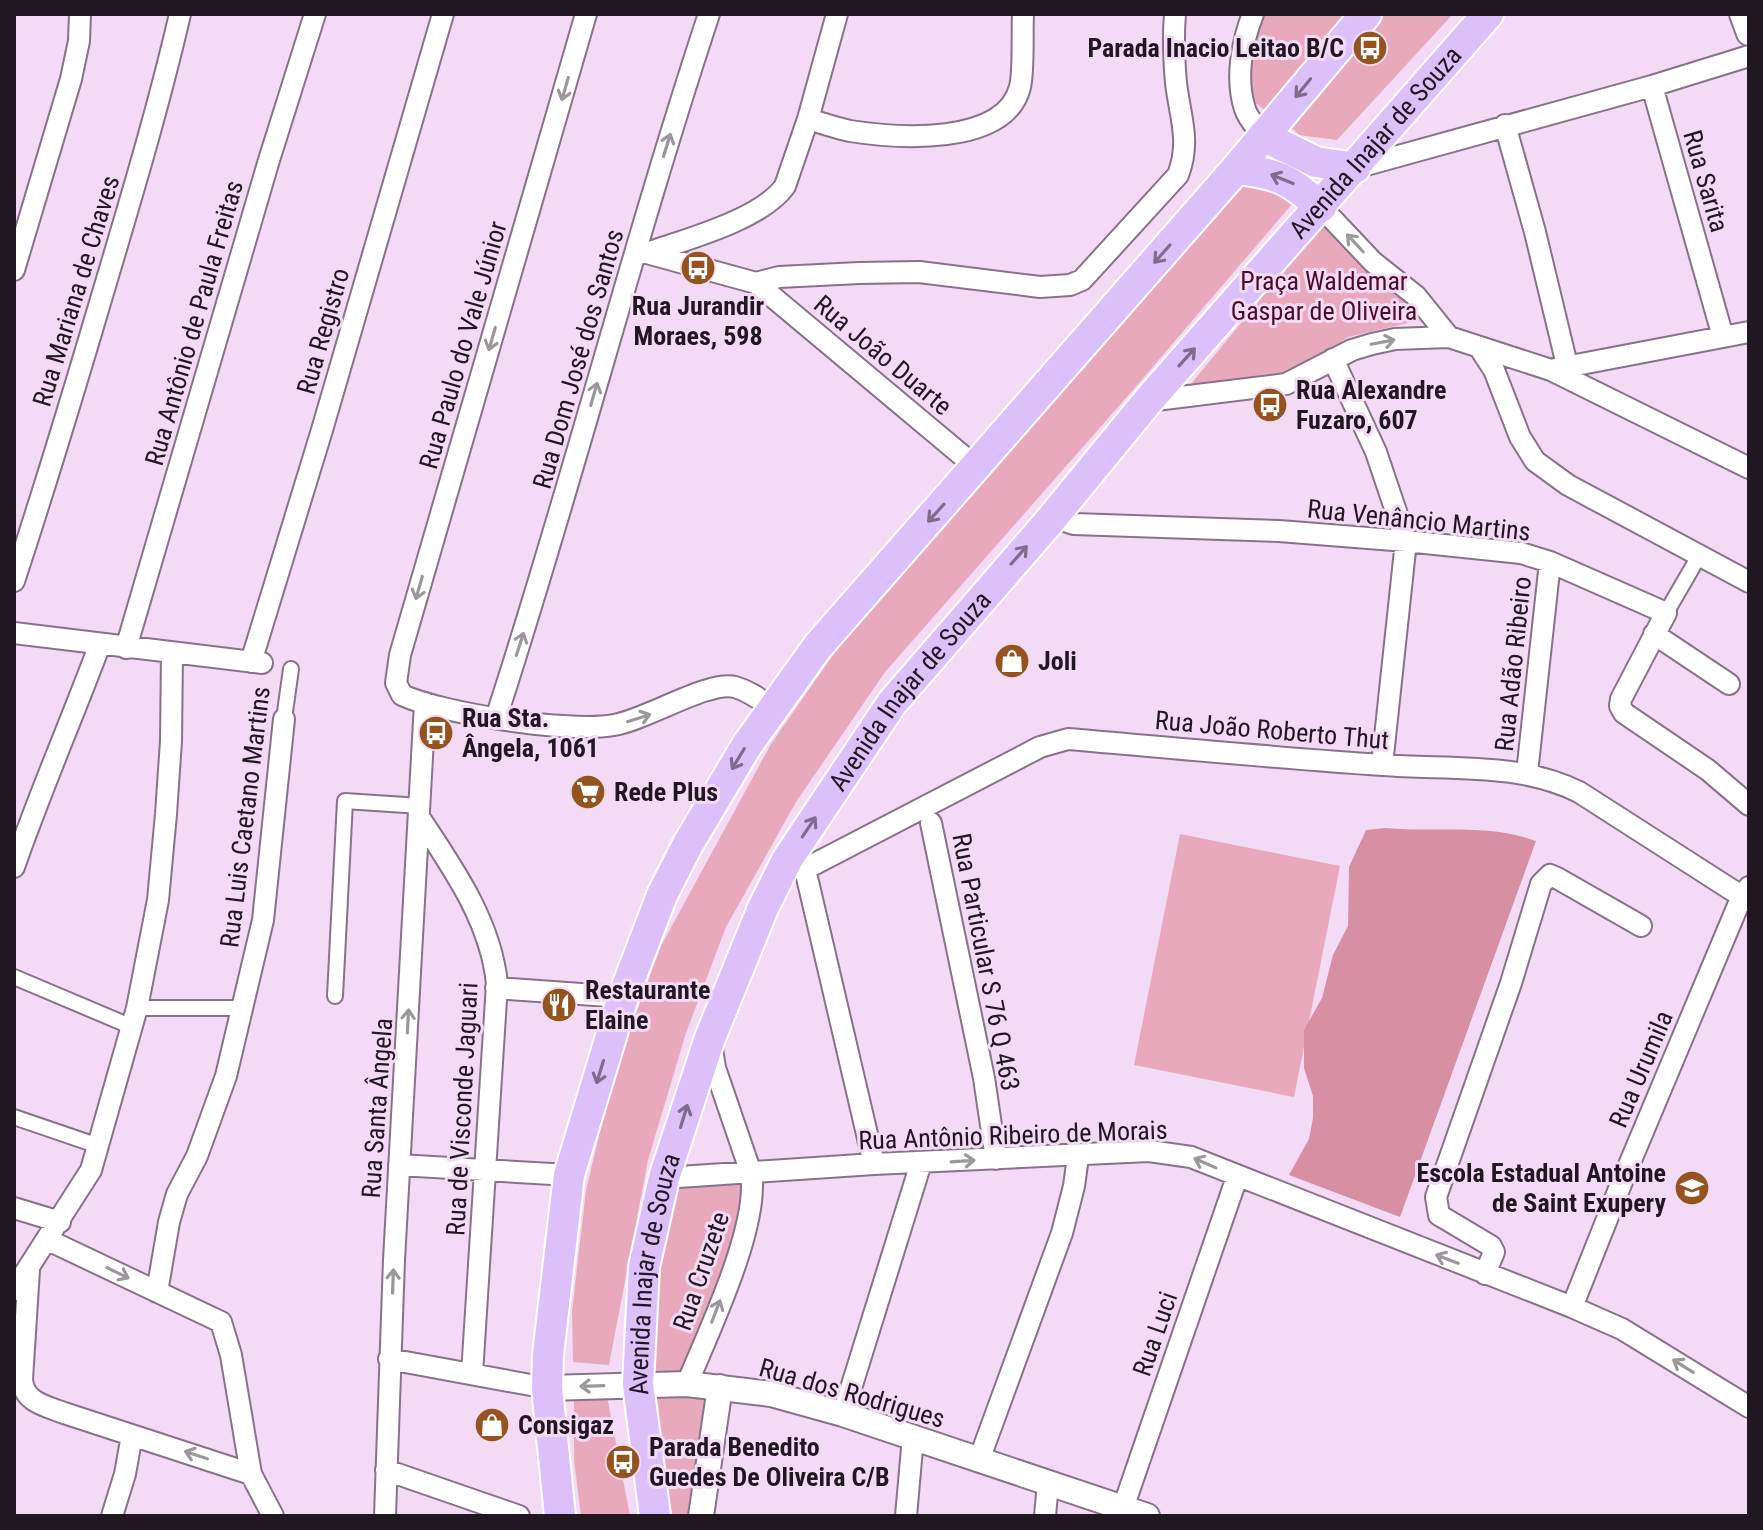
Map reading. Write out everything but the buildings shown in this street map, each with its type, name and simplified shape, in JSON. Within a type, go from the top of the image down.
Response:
[{"type":"main road","points":[[560,1516],[547,1388],[551,1325],[569,1175],[623,997],[662,895],[688,844],[747,745],[837,624],[1236,169],[1366,14]]},
{"type":"main road","name":"Avenida Inajar de Souza","points":[[655,1516],[638,1384],[644,1267],[664,1178],[710,1038],[763,908],[796,864],[892,703],[1148,401],[1488,14]]},
{"type":"main road","points":[[1263,136],[1316,162],[1355,168]]},
{"type":"main road","points":[[1236,169],[1287,179],[1321,207]]},
{"type":"street","points":[[14,270],[71,79],[79,41],[80,14]]},
{"type":"street","name":"Rua Mariana de Chaves","points":[[14,581],[128,210],[180,14]]},
{"type":"street","name":"Rua Antônio de Paula Freitas","points":[[126,648],[315,14]]},
{"type":"street","name":"Rua Registro","points":[[172,653],[256,663],[443,14]]},
{"type":"street","name":"Rua Paulo do Vale Júnior","points":[[425,703],[414,701],[399,691],[396,683],[400,655],[586,14]]},
{"type":"street","name":"Rua Dom José dos Santos","points":[[496,718],[643,251],[709,14]]},
{"type":"street","points":[[643,251],[716,229],[779,195],[808,119],[837,14]]},
{"type":"street","points":[[808,119],[846,130],[894,136],[961,131],[999,119],[1020,88],[1023,14]]},
{"type":"street","points":[[643,251],[756,283],[779,277],[919,272],[1040,287],[1070,285],[1082,280],[1178,175],[1185,155],[1176,85],[1175,14]]},
{"type":"street","points":[[1253,14],[1245,36],[1242,93],[1249,118],[1263,136]]},
{"type":"street","points":[[1742,14],[1749,33]]},
{"type":"street","points":[[1355,168],[1749,56]]},
{"type":"street","name":"Rua Sarita","points":[[1652,86],[1723,337]]},
{"type":"street","points":[[1505,125],[1535,232],[1559,368]]},
{"type":"street","points":[[1321,207],[1373,262],[1416,296],[1449,337]]},
{"type":"street","name":"Rua João Duarte","points":[[756,283],[976,467]]},
{"type":"street","points":[[1559,368],[1749,332]]},
{"type":"street","points":[[1148,401],[1286,384],[1362,347],[1395,339],[1449,337],[1559,368],[1749,468]]},
{"type":"street","points":[[1479,347],[1494,370],[1520,437],[1535,461],[1568,485],[1749,582]]},
{"type":"street","points":[[1333,359],[1376,452],[1406,541],[1382,765]]},
{"type":"street","name":"Rua Venâncio Martins","points":[[1052,517],[1074,524],[1279,531],[1521,553],[1550,562],[1666,613]]},
{"type":"street","points":[[1699,556],[1654,634],[1620,706],[1624,713],[1708,770],[1749,805]]},
{"type":"street","name":"Rua Adão Ribeiro","points":[[1527,773],[1550,562]]},
{"type":"street","points":[[14,633],[172,653],[171,741],[158,900],[134,1017],[91,1170],[14,1290]]},
{"type":"street","points":[[1654,634],[1729,684]]},
{"type":"street","points":[[14,867],[35,805],[60,752],[100,644]]},
{"type":"street","name":"Rua Luis Caetano Martins","points":[[157,1292],[169,1222],[177,1194],[215,1113],[263,920],[291,669]]},
{"type":"street","points":[[425,703],[496,718],[583,728],[613,726],[643,718],[704,691],[724,686],[751,694],[773,708]]},
{"type":"street","name":"Rua Santa Ângela","points":[[385,1516],[389,1359],[425,703]]},
{"type":"street","name":"Rua João Roberto Thut","points":[[796,864],[1040,747],[1068,739],[1382,765],[1527,773],[1579,792],[1747,895]]},
{"type":"street","points":[[335,996],[345,801],[419,812]]},
{"type":"street","name":"Rua de Visconde Jaguari","points":[[419,812],[451,866],[489,940],[494,958],[496,988],[472,1374]]},
{"type":"street","name":"Rua Particular S 76 Q 463","points":[[931,823],[984,1078],[996,1159]]},
{"type":"street","points":[[796,864],[874,1164]]},
{"type":"street","points":[[1485,1274],[1494,1252],[1491,1246],[1439,1215],[1436,1197],[1511,983],[1541,884],[1550,875],[1641,926]]},
{"type":"street","name":"Rua Urumila","points":[[1572,1307],[1621,1184],[1747,895]]},
{"type":"street","points":[[14,977],[134,1017],[241,1008]]},
{"type":"street","points":[[496,988],[623,997]]},
{"type":"street","points":[[710,1038],[715,1068],[751,1173]]},
{"type":"street","points":[[14,1117],[99,1146]]},
{"type":"street","name":"Rua Antônio Ribeiro de Morais","points":[[664,1178],[874,1164],[1078,1157],[1149,1151],[1174,1153],[1191,1157],[1622,1329],[1749,1407]]},
{"type":"street","points":[[979,1460],[1062,1233],[1078,1157]]},
{"type":"street","points":[[843,1414],[921,1163]]},
{"type":"street","points":[[399,1165],[569,1175]]},
{"type":"street","name":"Rua Cruzete","points":[[687,1384],[738,1255],[754,1189],[751,1173]]},
{"type":"street","name":"Rua Luci","points":[[1123,1508],[1237,1177]]},
{"type":"street","points":[[14,1208],[60,1222]]},
{"type":"street","points":[[48,1240],[221,1322],[231,1355],[251,1474],[273,1516]]},
{"type":"street","points":[[29,1267],[22,1379],[26,1394],[34,1401],[251,1474]]},
{"type":"street","name":"Rua dos Rodrigues","points":[[389,1359],[547,1388],[687,1384],[771,1394],[843,1414],[1147,1516]]},
{"type":"street","points":[[701,1516],[720,1387]]},
{"type":"street","points":[[112,1516],[125,1474],[132,1435]]},
{"type":"street","points":[[906,1516],[913,1437]]},
{"type":"street","points":[[386,1470],[519,1516]]},
{"type":"street","points":[[1045,1516],[1048,1483]]},
{"type":"green space","points":[[1253,14],[1367,14],[1277,119],[1242,93]]},
{"type":"green space","points":[[1382,14],[1453,14],[1337,140],[1299,135],[1285,122]]},
{"type":"green space","points":[[1235,174],[1298,197],[885,672],[796,802],[726,927],[686,1033],[648,1160],[609,1365],[573,1362],[572,1311],[586,1190],[614,1073],[661,946],[771,744],[849,632]]},
{"type":"green space","name":"Praça Waldemar Gaspar de Oliveira","points":[[1321,225],[1342,241],[1359,262],[1409,299],[1425,319],[1348,337],[1289,378],[1191,384]]},
{"type":"green space","points":[[1180,834],[1340,866],[1294,1097],[1134,1065]]},
{"type":"green space","points":[[749,1175],[753,1189],[687,1384],[638,1376],[664,1178]]},
{"type":"green space","points":[[706,1391],[708,1406],[691,1516],[667,1516],[654,1396]]},
{"type":"green space","points":[[574,1395],[607,1396],[630,1516],[581,1516],[574,1460]]},
{"type":"shaded area","points":[[1366,830],[1480,830],[1518,835],[1536,841],[1400,1217],[1289,1175],[1309,1139],[1313,1118],[1313,1096],[1304,1068],[1304,1030],[1322,998],[1333,955],[1348,926],[1349,867]]},
{"type":"place","name":"Parada Inacio Leitao B/C","points":[[1370,48]]},
{"type":"place","name":"Rua Jurandir Moraes, 598","points":[[698,268]]},
{"type":"place","name":"Rua Alexandre Fuzaro, 607","points":[[1270,405]]},
{"type":"place","name":"Joli","points":[[1012,661]]},
{"type":"place","name":"Rua Sta. Ângela, 1061","points":[[436,733]]},
{"type":"place","name":"Rede Plus","points":[[588,792]]},
{"type":"place","name":"Restaurante Elaine","points":[[559,1005]]},
{"type":"place","name":"Escola Estadual Antoine de Saint Exupery","points":[[1692,1188]]},
{"type":"place","name":"Consigaz","points":[[492,1425]]},
{"type":"place","name":"Parada Benedito Guedes De Oliveira C/B","points":[[623,1462]]}]
